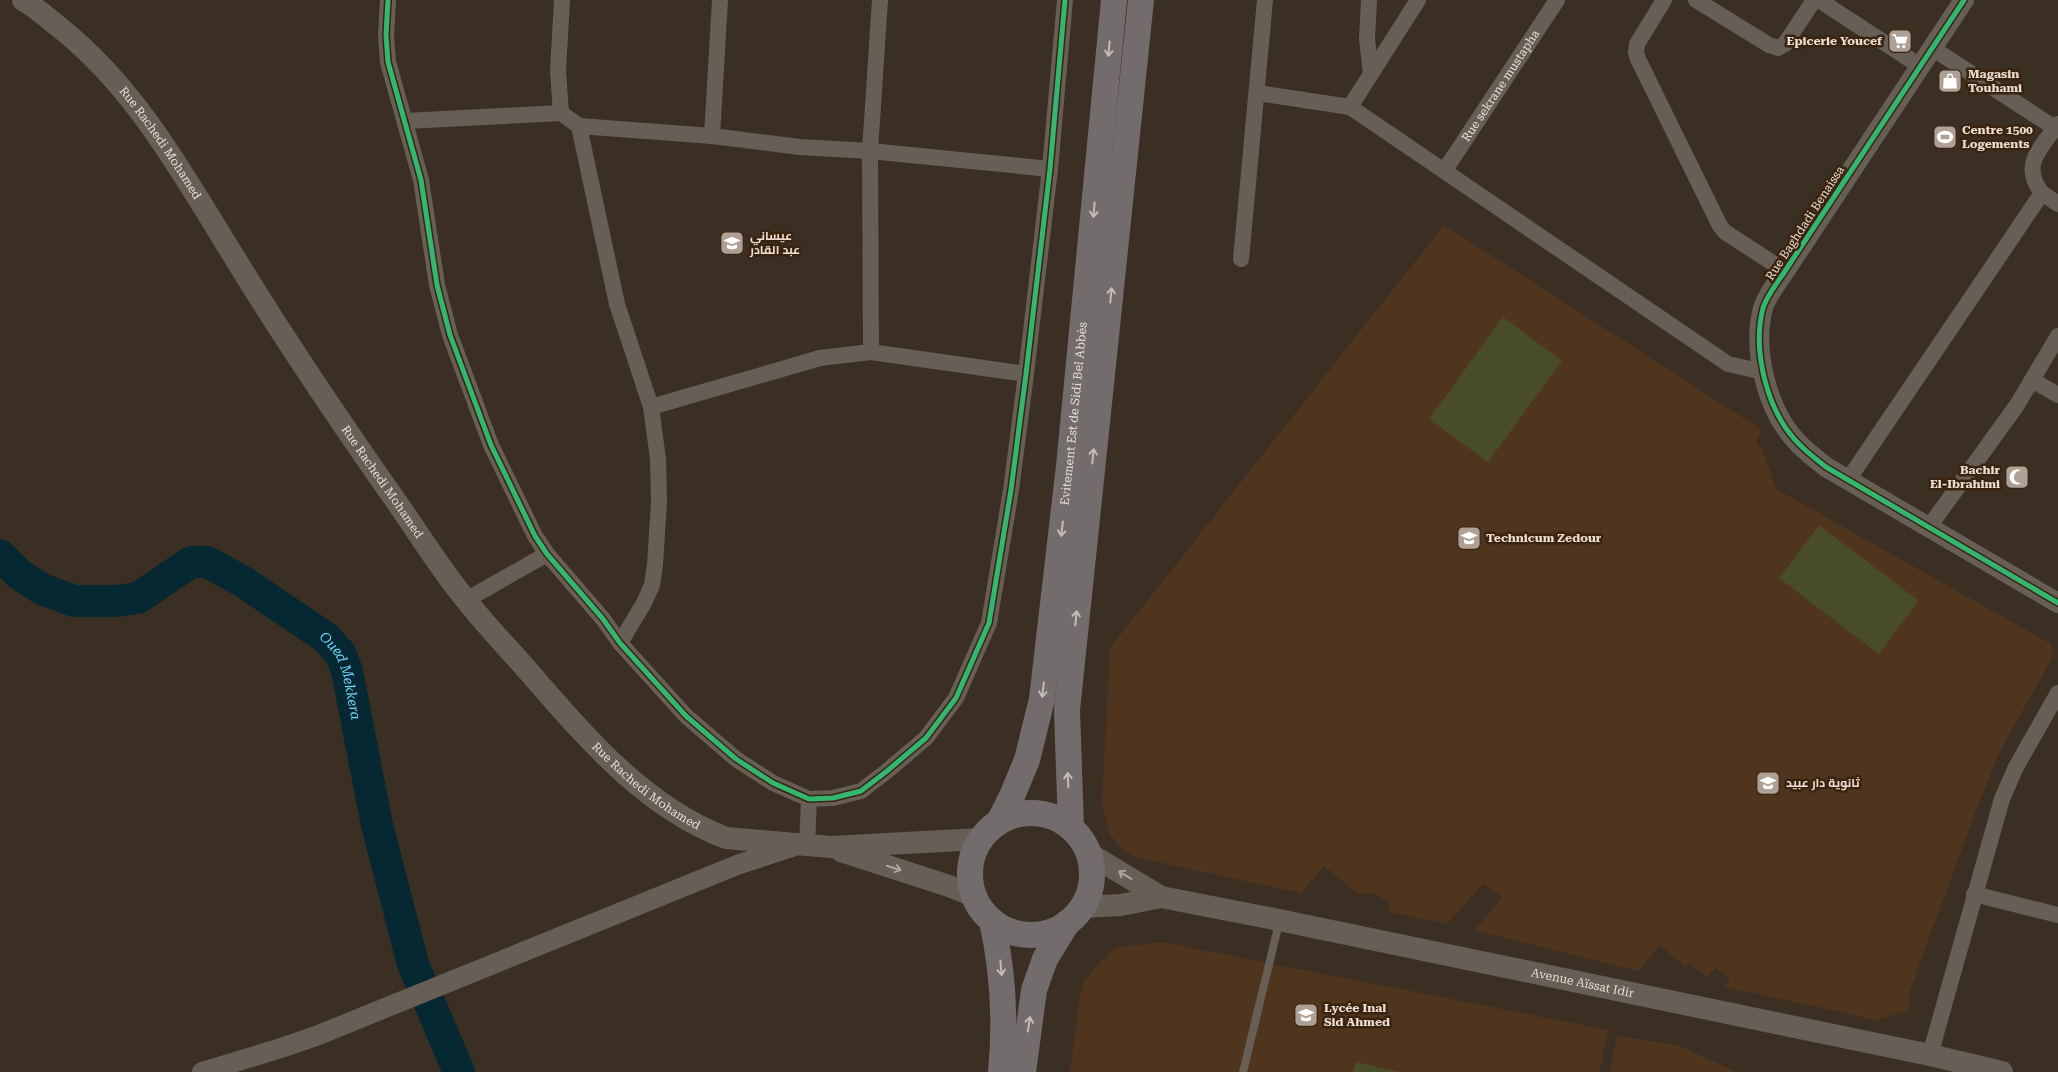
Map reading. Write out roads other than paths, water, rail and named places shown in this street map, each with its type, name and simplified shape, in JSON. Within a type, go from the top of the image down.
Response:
[{"type":"highway","name":"Evitement Est de Sidi Bel Abbès","points":[[999,822],[1012,796],[1026,760],[1042,699],[1069,466],[1114,0]]},
{"type":"highway","name":"Evitement Est de Sidi Bel Abbès","points":[[1071,828],[1067,710],[1140,0]]},
{"type":"highway","points":[[1023,1072],[1034,990],[1045,959],[1075,915],[1091,885],[1092,872],[1088,853],[1080,838],[1071,828],[1044,814],[1029,813],[1013,816],[999,822],[980,839],[970,867],[971,885],[981,910],[992,921],[1003,928],[1029,935],[1043,934],[1075,915]]},
{"type":"highway","points":[[992,921],[1001,963],[1004,1007],[1001,1072]]},
{"type":"main road","name":"Rue Rachedi Mohamed","points":[[23,0],[80,43],[110,73],[136,104],[183,174],[259,299],[344,426],[466,600],[592,744],[622,773],[657,799],[712,833],[726,838],[831,847]]},
{"type":"main road","points":[[831,847],[980,839]]},
{"type":"main road","points":[[831,847],[974,896]]},
{"type":"main road","points":[[1088,853],[1161,897]]},
{"type":"main road","points":[[1075,915],[1161,897]]},
{"type":"main road","name":"Avenue Aïssat Idir","points":[[1161,897],[1279,920],[1939,1062],[2002,1072]]},
{"type":"street","points":[[388,0],[386,35],[388,62],[406,120],[421,180],[437,286],[450,335],[491,445],[536,536],[547,554],[603,619],[620,643],[686,716],[736,759],[774,783],[809,799],[833,798],[861,791],[926,738],[956,698],[989,623],[1011,490],[1026,374],[1050,169],[1065,0]]},
{"type":"street","points":[[562,0],[558,71],[562,114]]},
{"type":"street","points":[[712,136],[720,0]]},
{"type":"street","points":[[871,352],[870,151],[880,0]]},
{"type":"street","points":[[1241,259],[1265,0]]},
{"type":"street","points":[[1369,0],[1367,39],[1370,74]]},
{"type":"street","points":[[1350,107],[1418,0]]},
{"type":"street","name":"Rue sekrane mustapha","points":[[1445,170],[1557,0]]},
{"type":"street","points":[[1664,0],[1637,44],[1638,59],[1720,226],[1785,271]]},
{"type":"street","points":[[1696,0],[1769,45],[1778,48],[1785,44],[1814,0]]},
{"type":"street","points":[[1819,0],[1920,66]]},
{"type":"street","name":"Rue Baghdadi Benaissa","points":[[1964,0],[1785,271],[1764,306],[1759,345],[1763,372],[1779,417],[1798,444],[1826,467],[2058,603]]},
{"type":"street","points":[[1932,48],[2057,126],[2036,156],[2032,166],[2032,178],[2042,193],[2058,204]]},
{"type":"street","points":[[1257,93],[1350,107],[1728,364],[1763,372]]},
{"type":"street","points":[[406,120],[562,114],[580,126],[712,136],[800,147],[870,151],[1050,169]]},
{"type":"street","points":[[580,126],[617,304],[651,407],[658,459],[659,502],[652,585],[644,603],[620,643]]},
{"type":"street","points":[[1848,480],[2042,193]]},
{"type":"street","points":[[1928,527],[2017,405],[2058,336]]},
{"type":"street","points":[[651,407],[820,358],[871,352],[1026,374]]},
{"type":"street","points":[[2032,380],[2058,395]]},
{"type":"street","points":[[466,600],[547,554]]},
{"type":"street","points":[[1939,1062],[1974,894],[2002,799],[2016,767],[2058,693]]},
{"type":"street","points":[[202,1072],[281,1048],[456,980],[737,865],[803,845],[809,799]]},
{"type":"street","points":[[1974,894],[2058,914]]},
{"type":"lane","points":[[1243,1072],[1279,920]]},
{"type":"waterway","name":"Oued Mekkera","points":[[0,555],[20,575],[42,589],[74,601],[116,601],[138,598],[191,562],[207,562],[242,581],[325,637],[340,653],[347,671],[377,825],[413,964],[459,1072]]},
{"type":"place","name":"Epicerie Youcef","points":[[1900,41]]},
{"type":"place","name":"Magasin Touhami","points":[[1950,81]]},
{"type":"place","name":"Centre 1500 Logements","points":[[1945,137]]},
{"type":"place","name":"عيساني عبد القادر","points":[[732,243]]},
{"type":"place","name":"Bachir El-Ibrahimi","points":[[2017,477]]},
{"type":"place","name":"Technicum Zedour","points":[[1469,538]]},
{"type":"place","name":"ثانوية دار عبيد","points":[[1768,783]]},
{"type":"place","name":"Lycée Inal Sid Ahmed","points":[[1306,1015]]}]
